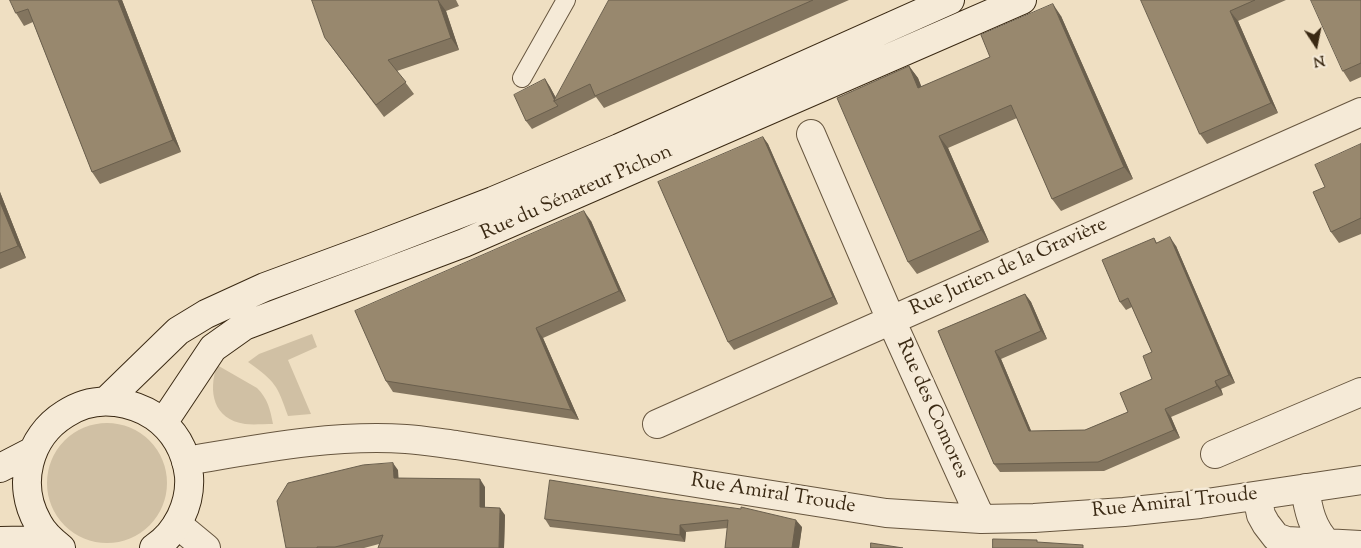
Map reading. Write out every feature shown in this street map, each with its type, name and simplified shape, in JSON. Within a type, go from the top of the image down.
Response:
[{"type":"street","name":"Rue du Sénateur Pichon","points":[[106,401],[178,331],[206,314],[265,287],[493,201],[619,148],[950,0]]},
{"type":"street","name":"Rue du Sénateur Pichon","points":[[163,423],[213,348],[244,326],[464,243],[1022,0]]},
{"type":"street","name":"Rue Jurien de la Gravière","points":[[657,424],[1361,112]]},
{"type":"street","name":"Rue des Comores","points":[[811,134],[891,320],[981,519]]},
{"type":"street","points":[[1216,454],[1361,392]]},
{"type":"street","points":[[56,544],[38,525],[30,507],[26,488],[27,469],[33,451],[45,430],[57,418],[72,409],[89,403],[106,401],[127,403],[146,411],[163,423],[181,447],[186,461],[189,478],[184,510],[169,535],[157,547]]},
{"type":"street","name":"Rue Amiral Troude","points":[[186,461],[285,444],[367,438],[406,439],[886,513],[981,519],[1034,518],[1124,512],[1200,504],[1361,480]]},
{"type":"street","points":[[0,468],[33,451]]},
{"type":"street","points":[[1305,488],[1307,506],[1312,522],[1320,537],[1328,544]]},
{"type":"street","points":[[1257,496],[1261,514],[1276,537],[1287,542],[1361,545]]},
{"type":"street","points":[[177,524],[206,548]]},
{"type":"street","points":[[0,541],[56,544]]},
{"type":"lane","points":[[522,78],[566,0]]},
{"type":"shaded area","points":[[312,334],[317,347],[288,360],[311,414],[288,416],[274,385],[265,375],[248,362],[259,354]]},
{"type":"shaded area","points":[[217,365],[257,388],[268,404],[273,424],[245,424],[234,421],[220,410],[213,394],[214,375]]},
{"type":"shaded area","points":[[107,423],[130,427],[150,440],[163,460],[167,483],[163,506],[150,526],[130,539],[107,543],[84,539],[64,526],[51,506],[47,483],[51,460],[64,440],[84,427]]},
{"type":"building","points":[[10,0],[118,0],[173,140],[92,172],[28,9],[16,13]]},
{"type":"building","points":[[312,0],[438,0],[451,38],[388,60],[406,82],[376,105],[325,38]]},
{"type":"building","points":[[609,0],[813,0],[595,96],[590,84],[554,101]]},
{"type":"building","points":[[1141,0],[1255,0],[1230,11],[1271,103],[1200,134]]},
{"type":"building","points":[[1311,0],[1361,0],[1361,63],[1343,71]]},
{"type":"building","points":[[1053,4],[1124,167],[1052,199],[1011,105],[939,136],[981,230],[908,262],[837,98],[909,66],[918,88],[990,57],[981,35]]},
{"type":"building","points":[[545,79],[558,106],[526,121],[514,95]]},
{"type":"building","points":[[763,137],[833,297],[728,342],[658,182]]},
{"type":"building","points":[[1361,144],[1361,218],[1331,232],[1313,192],[1325,187],[1315,165]]},
{"type":"building","points":[[0,202],[18,246],[0,253]]},
{"type":"building","points":[[584,211],[619,291],[536,328],[571,410],[386,381],[355,311]]},
{"type":"building","points":[[1170,237],[1229,375],[1215,381],[1217,386],[1165,409],[1174,430],[1098,462],[994,464],[938,331],[1025,294],[1041,331],[995,351],[1029,431],[1085,430],[1128,412],[1120,393],[1152,379],[1143,356],[1152,352],[1128,298],[1120,302],[1102,260],[1154,238],[1156,243]]},
{"type":"building","points":[[393,463],[394,478],[480,479],[480,507],[500,508],[499,548],[378,548],[383,535],[335,547],[286,548],[277,501],[288,483],[363,465]]},
{"type":"building","points":[[550,480],[661,498],[741,509],[741,507],[796,520],[792,548],[725,548],[728,520],[680,525],[680,535],[545,519]]},
{"type":"building","points":[[993,539],[1037,540],[1037,542],[1083,545],[1083,548],[993,548]]},
{"type":"building","points":[[871,543],[903,548],[871,548]]}]
